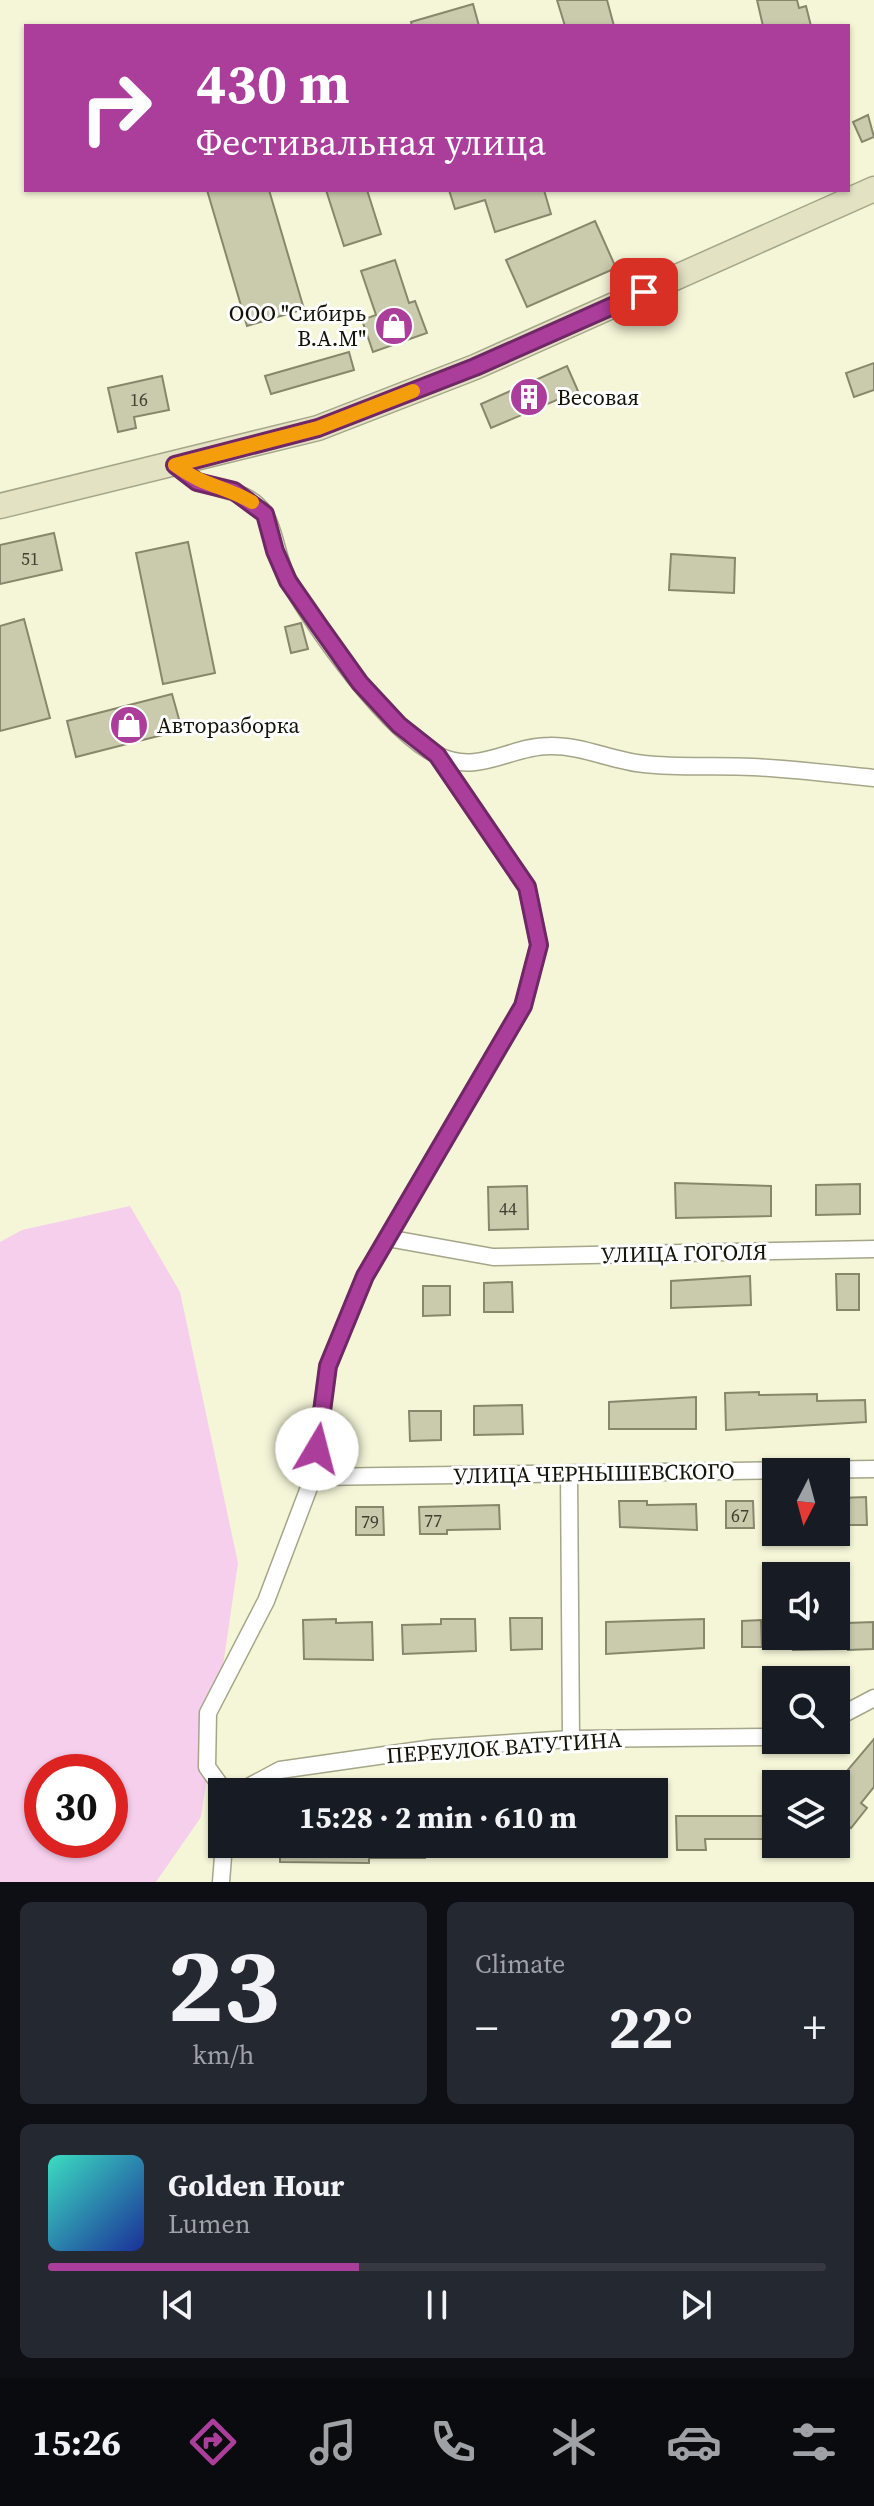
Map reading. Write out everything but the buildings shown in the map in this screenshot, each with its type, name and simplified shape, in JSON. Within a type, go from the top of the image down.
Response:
[{"type":"main road","points":[[0,506],[318,428],[475,367],[874,189]]},
{"type":"street","points":[[175,465],[197,482],[234,491],[265,514],[275,551],[288,581],[320,627],[360,683],[399,725],[437,755],[527,887],[539,945],[523,1006],[365,1276],[328,1366],[313,1477],[266,1601],[208,1713],[207,1767],[215,1778]]},
{"type":"street","points":[[437,755],[480,763],[548,745],[584,749],[642,764],[755,767],[874,778]]},
{"type":"street","name":"УЛИЦА ГОГОЛЯ","points":[[387,1238],[493,1257],[874,1249]]},
{"type":"street","name":"УЛИЦА ЧЕРНЫШЕВСКОГО","points":[[313,1477],[874,1469]]},
{"type":"street","points":[[569,1474],[571,1739]]},
{"type":"street","points":[[850,1711],[874,1698]]},
{"type":"street","name":"ПЕРЕУЛОК ВАТУТИНА","points":[[265,1778],[280,1770],[434,1748],[571,1739],[762,1737]]},
{"type":"street","points":[[221,1882],[223,1858]]},
{"type":"shaded area","points":[[130,1206],[180,1292],[238,1563],[201,1817],[156,1882],[0,1882],[0,1242],[22,1230]]},
{"type":"slow traffic","points":[[252,502],[234,491],[197,482],[175,465],[318,428],[413,391]]},
{"type":"place","name":"ООО \"Сибирь В.А.М\"","points":[[394,326]]},
{"type":"place","name":"Весовая","points":[[529,397]]},
{"type":"place","name":"Авторазборка","points":[[129,725]]},
{"type":"route","points":[[317,1449],[328,1366],[365,1276],[523,1006],[539,945],[527,887],[437,755],[399,725],[360,683],[320,627],[288,581],[275,551],[265,514],[234,491],[197,482],[175,465],[318,428],[475,367],[644,292]]}]
